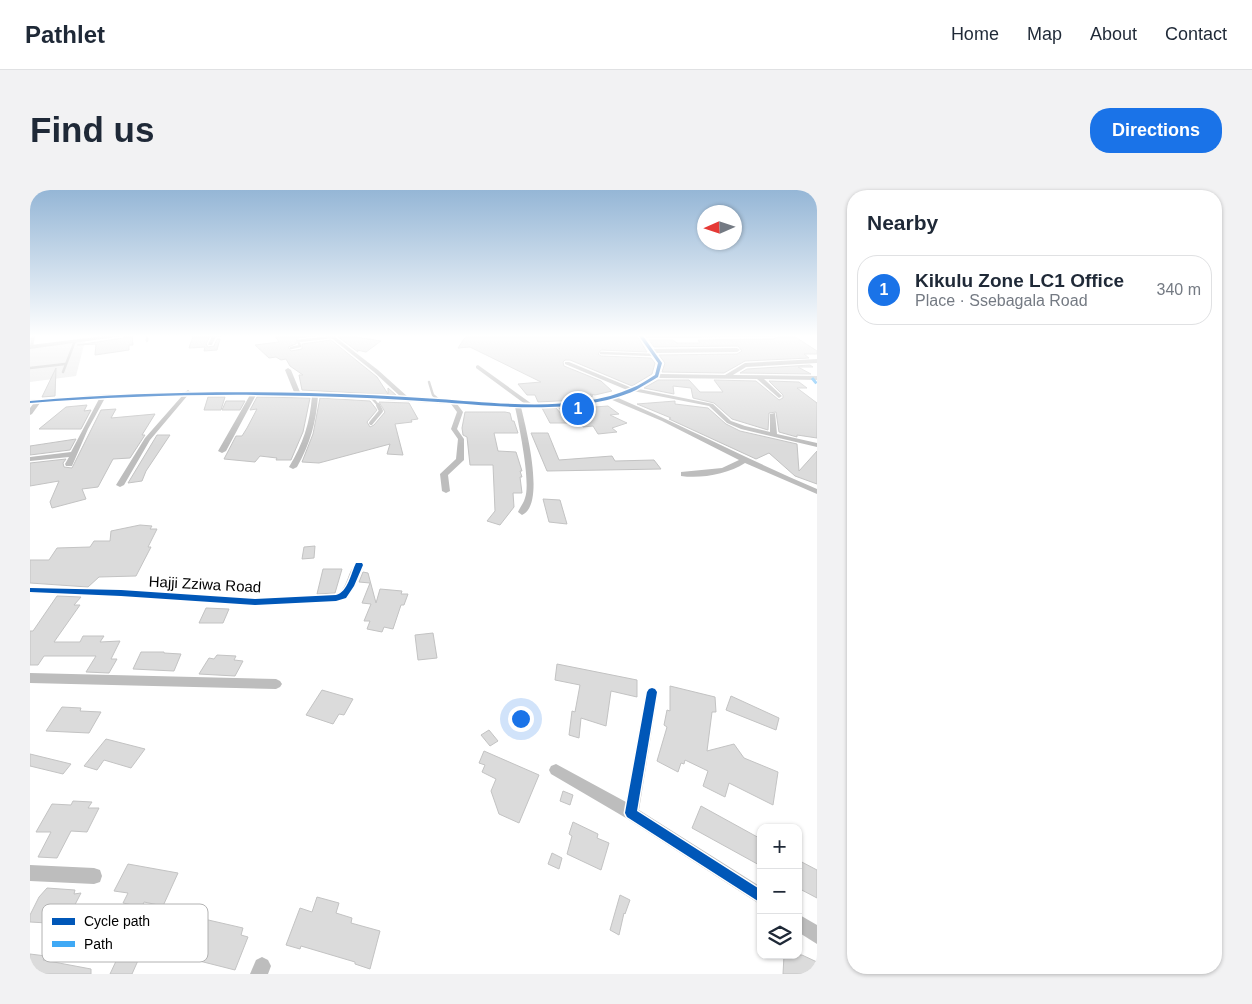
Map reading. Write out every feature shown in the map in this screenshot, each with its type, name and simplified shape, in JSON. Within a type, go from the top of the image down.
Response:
[{"type":"street","points":[[289,373],[298,394]]},
{"type":"street","points":[[378,373],[406,398]]},
{"type":"street","points":[[486,373],[529,404]]},
{"type":"street","points":[[590,373],[630,389],[708,404],[715,407],[722,416],[735,425],[817,445]]},
{"type":"street","points":[[726,377],[733,373]]},
{"type":"street","points":[[30,402],[188,392],[298,394],[558,405],[594,401],[610,397],[646,384],[657,376],[817,378]]},
{"type":"street","points":[[758,377],[778,396]]},
{"type":"street","points":[[120,484],[143,444],[188,392]]},
{"type":"street","points":[[222,451],[254,393]]},
{"type":"street","points":[[293,467],[302,452],[314,424],[315,395]]},
{"type":"street","points":[[70,464],[85,429],[103,397]]},
{"type":"street","points":[[610,397],[664,420],[744,460],[817,492]]},
{"type":"street","points":[[30,413],[38,401]]},
{"type":"street","points":[[446,491],[444,474],[460,460],[461,449],[461,439],[454,429],[460,412],[452,401]]},
{"type":"street","points":[[517,404],[523,428],[531,486],[530,496],[522,512]]},
{"type":"street","points":[[773,414],[774,435]]},
{"type":"street","points":[[30,459],[73,454]]},
{"type":"street","points":[[684,474],[718,470],[736,465],[744,460]]},
{"type":"street","name":"Hajji Zziwa Road","points":[[30,590],[130,593],[246,602],[336,598],[343,596],[350,586],[359,565]]},
{"type":"street","points":[[30,678],[276,684]]},
{"type":"street","points":[[631,813],[652,692]]},
{"type":"street","points":[[556,770],[631,813],[757,894]]},
{"type":"street","points":[[30,872],[94,876]]},
{"type":"street","points":[[802,925],[817,935]]},
{"type":"lane","points":[[429,382],[433,395],[439,400]]},
{"type":"lane","points":[[371,397],[379,406],[381,412],[371,423]]},
{"type":"lane","points":[[558,405],[575,424]]},
{"type":"shaded area","points":[[30,373],[77,373],[76,376],[30,382]]},
{"type":"building","points":[[54,373],[56,373],[55,396],[42,397]]},
{"type":"building","points":[[300,373],[372,373],[377,377],[388,394],[388,388],[396,395],[302,390],[299,375],[303,375]]},
{"type":"building","points":[[522,373],[580,373],[601,381],[612,391],[595,395],[590,394],[593,396],[577,400],[538,402],[535,395],[527,395],[518,384],[541,382]]},
{"type":"building","points":[[600,373],[652,373],[632,386]]},
{"type":"building","points":[[740,373],[808,373],[811,374]]},
{"type":"building","points":[[658,380],[689,380],[700,392],[723,392],[714,380],[756,381],[779,400],[783,398],[783,395],[769,381],[799,382],[807,388],[797,388],[817,403],[817,438],[797,435],[797,437],[779,432],[776,412],[769,413],[768,430],[732,419],[714,403],[693,398],[691,388],[673,386],[674,394],[644,388]]},
{"type":"building","points":[[208,397],[225,397],[221,410],[204,410]]},
{"type":"building","points":[[257,397],[310,398],[303,432],[291,460],[276,460],[277,458],[260,456],[255,462],[224,459],[236,436],[242,436],[247,428],[257,409],[250,410]]},
{"type":"building","points":[[320,398],[370,401],[377,410],[367,422],[370,427],[385,412],[379,402],[409,403],[418,419],[411,420],[412,422],[395,424],[403,455],[387,454],[390,444],[319,463],[302,462],[313,434]]},
{"type":"building","points":[[226,401],[245,401],[240,410],[222,410]]},
{"type":"building","points":[[675,401],[675,404],[708,408],[726,424],[740,431],[797,444],[799,471],[817,451],[817,484],[795,476],[769,453],[756,459],[669,419],[671,418],[637,404]]},
{"type":"building","points":[[87,405],[84,411],[91,410],[81,429],[39,429],[66,407]]},
{"type":"building","points":[[608,406],[619,414],[610,415],[627,423],[612,428],[617,432],[598,434],[593,426],[583,427],[568,409]]},
{"type":"building","points":[[542,408],[556,408],[569,423],[550,423]]},
{"type":"building","points":[[116,409],[111,418],[155,414],[142,435],[145,435],[130,458],[113,459],[98,487],[82,489],[86,499],[52,508],[50,502],[59,481],[30,486],[30,463],[66,459],[63,463],[64,467],[72,468],[101,410]]},
{"type":"building","points":[[465,412],[510,413],[518,433],[494,433],[498,451],[516,452],[522,471],[520,471],[522,477],[520,477],[522,493],[513,493],[514,507],[500,525],[487,521],[495,511],[493,465],[470,465],[467,437],[463,435],[462,428]]},
{"type":"building","points":[[531,433],[548,433],[559,460],[612,456],[615,461],[654,460],[661,469],[547,471]]},
{"type":"building","points":[[157,435],[170,435],[146,471],[142,481],[128,483]]},
{"type":"building","points":[[76,439],[70,450],[30,455],[30,446]]},
{"type":"building","points":[[543,499],[560,500],[567,524],[549,522]]},
{"type":"building","points":[[140,525],[152,526],[150,529],[157,529],[148,547],[151,547],[136,576],[99,577],[88,587],[30,583],[30,560],[49,560],[57,548],[90,547],[94,541],[110,541],[111,531]]},
{"type":"building","points":[[315,546],[314,558],[302,559],[304,547]]},
{"type":"building","points":[[323,569],[342,569],[335,593],[317,594]]},
{"type":"building","points":[[363,572],[368,573],[376,603],[380,589],[402,591],[401,594],[408,594],[404,605],[401,605],[393,629],[384,627],[382,632],[367,629],[370,621],[364,621],[371,604],[362,603],[370,583],[359,582]]},
{"type":"building","points":[[57,596],[81,597],[74,605],[80,605],[54,642],[80,642],[83,636],[104,636],[100,642],[120,641],[111,659],[117,659],[109,673],[86,672],[96,656],[44,656],[38,665],[30,665],[30,631],[33,631]]},
{"type":"building","points":[[206,608],[229,609],[223,623],[199,623]]},
{"type":"building","points":[[433,633],[437,658],[418,660],[415,635]]},
{"type":"building","points":[[141,652],[181,654],[174,671],[133,669]]},
{"type":"building","points":[[217,655],[236,656],[234,660],[243,661],[235,676],[199,674],[209,658],[214,659]]},
{"type":"building","points":[[557,664],[637,680],[637,697],[611,691],[606,726],[581,718],[579,738],[569,735],[572,711],[575,712],[580,685],[555,680]]},
{"type":"building","points":[[670,686],[715,697],[716,712],[712,712],[707,751],[734,744],[744,758],[778,772],[773,805],[729,783],[725,797],[703,786],[708,771],[685,760],[684,764],[681,763],[678,772],[657,761],[667,727],[664,725],[667,710],[670,711]]},
{"type":"building","points":[[322,690],[353,699],[344,715],[339,714],[333,724],[306,715]]},
{"type":"building","points":[[731,696],[779,718],[776,730],[726,710]]},
{"type":"building","points":[[62,707],[81,708],[80,711],[101,712],[89,733],[46,731]]},
{"type":"building","points":[[489,730],[498,741],[490,746],[481,735]]},
{"type":"building","points":[[106,739],[145,749],[131,768],[104,760],[97,770],[84,766]]},
{"type":"building","points":[[484,751],[539,775],[519,823],[499,814],[491,791],[496,779],[482,772],[485,765],[479,763]]},
{"type":"building","points":[[30,754],[71,764],[63,774],[30,766]]},
{"type":"building","points":[[563,791],[573,795],[570,805],[560,801]]},
{"type":"building","points":[[73,801],[92,802],[88,808],[99,808],[87,832],[71,831],[57,858],[38,857],[51,832],[36,832],[52,804],[71,805]]},
{"type":"building","points":[[701,806],[757,837],[757,864],[692,828]]},
{"type":"building","points":[[573,822],[598,834],[597,838],[609,843],[601,870],[567,854],[572,836],[569,834]]},
{"type":"building","points":[[552,853],[562,858],[559,869],[548,864]]},
{"type":"building","points":[[802,862],[817,870],[817,898],[802,890]]},
{"type":"building","points":[[128,864],[178,873],[164,904],[144,902],[143,904],[123,903],[128,893],[114,891]]},
{"type":"building","points":[[47,888],[75,890],[74,894],[81,893],[75,904],[42,904],[42,923],[30,922],[30,915],[39,897]]},
{"type":"building","points":[[620,895],[630,900],[624,913],[619,935],[610,930]]},
{"type":"building","points":[[317,897],[339,903],[336,913],[352,918],[351,923],[380,931],[370,969],[355,964],[355,962],[301,946],[300,949],[286,945],[300,908],[312,912]]},
{"type":"building","points":[[208,920],[243,928],[241,935],[248,937],[235,970],[203,962],[208,962]]},
{"type":"building","points":[[30,954],[42,956],[42,962],[54,962],[91,969],[91,974],[30,974]]},
{"type":"building","points":[[802,955],[817,962],[817,974],[783,974],[784,959],[802,959]]},
{"type":"building","points":[[116,962],[137,962],[132,974],[110,974]]},
{"type":"marked path","points":[[812,378],[817,384]]},
{"type":"cycle path","points":[[30,402],[129,395],[228,393],[361,396],[514,406],[546,406],[577,404],[633,390],[657,376],[658,373]]},
{"type":"cycle path","points":[[30,590],[121,593],[255,602],[336,598],[343,596],[350,586],[359,565]]},
{"type":"cycle path","points":[[652,692],[631,813],[757,894]]},
{"type":"place","name":"Kikulu Zone LC1 Office","points":[[578,409]]}]
